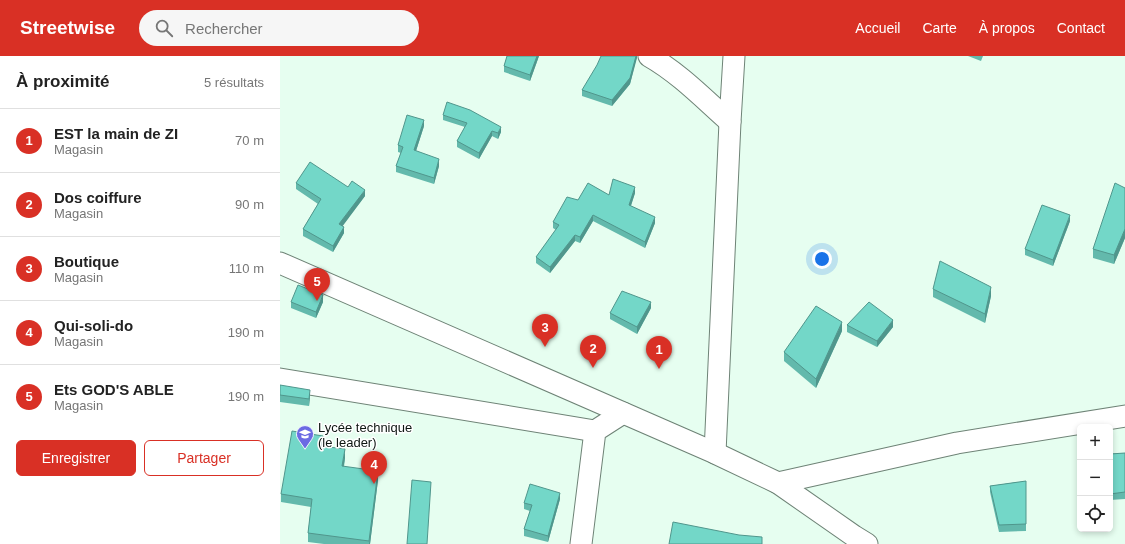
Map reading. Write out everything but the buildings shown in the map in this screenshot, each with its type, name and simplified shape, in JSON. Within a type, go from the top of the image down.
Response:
[{"type":"street","points":[[649,56],[679,76],[730,122]]},
{"type":"street","points":[[715,453],[734,56]]},
{"type":"street","points":[[280,263],[715,453],[778,483],[858,541]]},
{"type":"street","points":[[280,379],[595,431],[623,413]]},
{"type":"street","points":[[778,483],[957,443],[1125,416]]},
{"type":"street","points":[[581,544],[595,431]]},
{"type":"place","name":"Ets GOD'S ABLE","points":[[317,301]]},
{"type":"place","name":"Boutique","points":[[545,347]]},
{"type":"place","name":"Dos coiffure","points":[[593,368]]},
{"type":"place","name":"EST la main de ZI","points":[[659,369]]},
{"type":"place","name":"Lycée technique (le leader)","points":[[305,449]]},
{"type":"place","name":"Qui-soli-do","points":[[374,484]]}]
